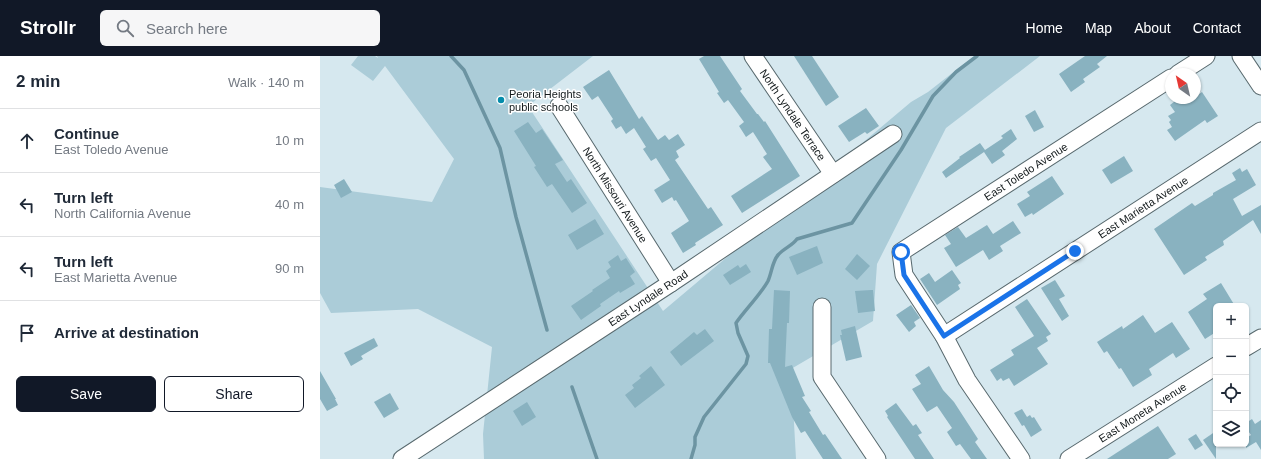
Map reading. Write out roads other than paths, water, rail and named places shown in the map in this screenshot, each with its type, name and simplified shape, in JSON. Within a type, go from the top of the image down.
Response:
[{"type":"street","name":"North Lyndale Terrace","points":[[753,56],[833,174]]},
{"type":"street","points":[[1187,68],[1206,56]]},
{"type":"street","points":[[1240,56],[1261,86]]},
{"type":"street","name":"East Toledo Avenue","points":[[944,336],[904,275],[901,252],[1165,82]]},
{"type":"street","name":"North Missouri Avenue","points":[[559,106],[671,283]]},
{"type":"street","name":"East Marietta Avenue","points":[[944,336],[1261,131]]},
{"type":"street","name":"East Lyndale Road","points":[[402,459],[671,283],[893,134]]},
{"type":"street","points":[[822,307],[822,377],[877,459]]},
{"type":"street","points":[[944,336],[967,380],[1021,459]]},
{"type":"street","points":[[1249,345],[1261,338]]},
{"type":"street","name":"East Moneta Avenue","points":[[1070,459],[1213,368]]},
{"type":"waterway","points":[[451,56],[464,70],[500,148],[516,217],[547,330]]},
{"type":"waterway","points":[[691,459],[695,445],[695,437],[704,417],[746,364],[748,356],[738,333],[736,323],[765,286],[776,258],[797,239],[852,223],[901,150],[933,96],[956,72],[977,56]]},
{"type":"waterway","points":[[572,387],[597,459]]},
{"type":"place","name":"Peoria Heights public schools","points":[[501,100]]}]
